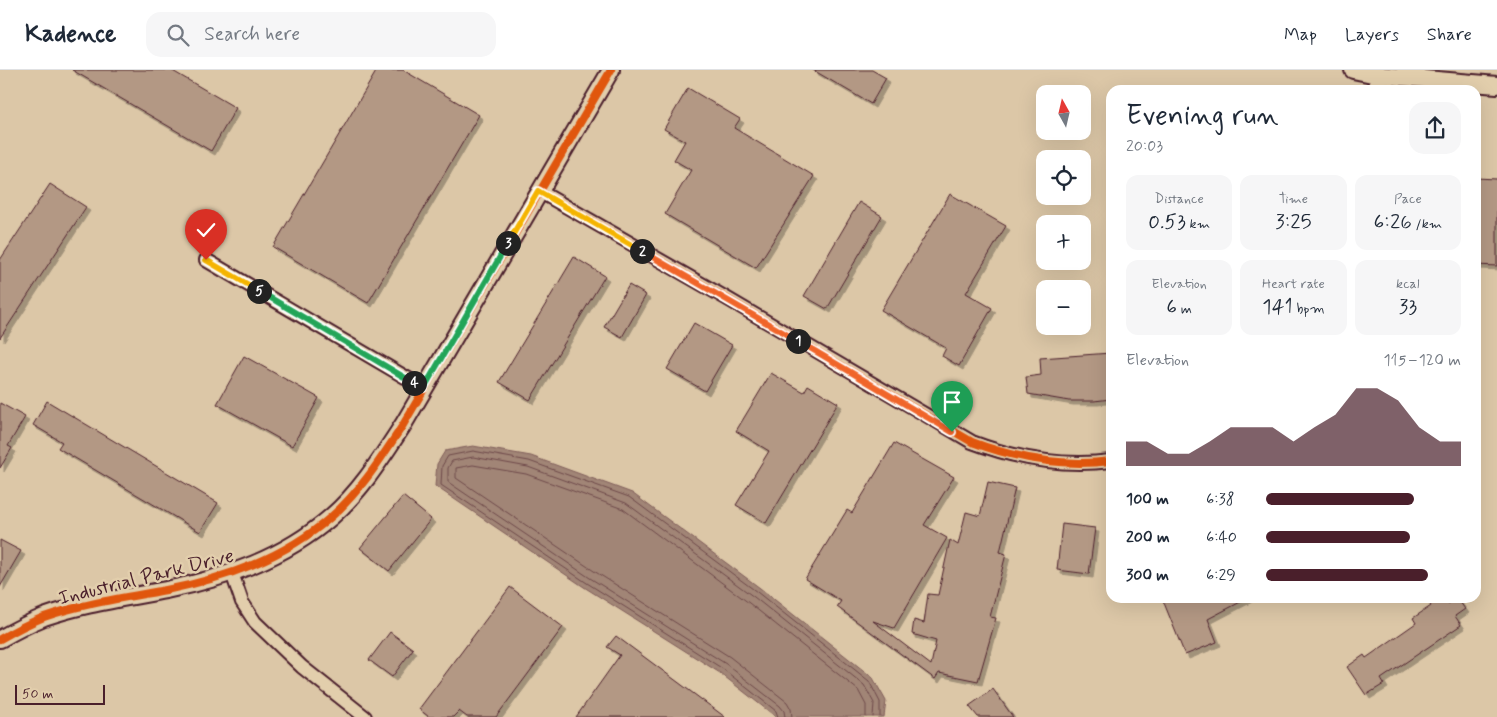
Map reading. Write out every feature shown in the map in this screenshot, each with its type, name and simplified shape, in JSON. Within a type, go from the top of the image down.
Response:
[{"type":"street","name":"Industrial Park Drive","points":[[0,639],[44,618],[76,608],[100,601],[200,582],[257,564],[305,536],[331,517],[370,474],[403,425],[538,191],[611,70]]},
{"type":"street","points":[[1353,70],[1377,78],[1497,86]]},
{"type":"street","points":[[538,191],[972,442],[1011,455],[1049,462],[1106,461]]},
{"type":"street","points":[[206,260],[424,388]]},
{"type":"street","points":[[232,573],[242,602],[255,622],[302,667],[365,717]]},
{"type":"water","points":[[473,446],[531,456],[632,493],[760,588],[873,678],[886,701],[884,717],[776,717],[720,673],[584,587],[435,486],[437,464],[445,451]]},
{"type":"building","points":[[72,70],[171,70],[236,108],[211,151]]},
{"type":"building","points":[[377,70],[403,70],[479,115],[368,303],[273,247]]},
{"type":"building","points":[[813,70],[872,70],[886,78],[871,104]]},
{"type":"building","points":[[688,88],[740,119],[734,128],[814,176],[756,268],[665,214],[691,170],[674,160],[685,141],[664,129]]},
{"type":"building","points":[[1481,178],[1497,179],[1497,266],[1481,265]]},
{"type":"building","points":[[50,184],[86,207],[0,338],[0,260]]},
{"type":"building","points":[[950,194],[1006,226],[966,293],[992,308],[959,366],[942,356],[946,348],[881,310]]},
{"type":"building","points":[[859,202],[882,216],[827,309],[804,296]]},
{"type":"building","points":[[574,257],[605,276],[530,400],[499,382]]},
{"type":"building","points":[[629,285],[646,295],[622,337],[604,327]]},
{"type":"building","points":[[694,323],[732,345],[705,391],[667,369]]},
{"type":"building","points":[[1106,353],[1106,400],[1069,401],[1028,394],[1026,377],[1041,375],[1040,358]]},
{"type":"building","points":[[244,356],[319,398],[292,446],[217,404]]},
{"type":"building","points":[[771,373],[804,392],[808,385],[838,403],[766,523],[736,505],[769,451],[736,431]]},
{"type":"building","points":[[47,401],[218,503],[200,532],[58,448],[62,442],[33,425]]},
{"type":"building","points":[[0,403],[25,417],[8,446],[12,448],[0,468]]},
{"type":"building","points":[[894,443],[954,477],[924,525],[947,538],[894,628],[873,621],[931,665],[936,641],[912,634],[914,620],[924,623],[928,594],[938,595],[950,540],[958,545],[966,512],[980,516],[988,482],[1015,488],[1000,552],[1006,554],[990,617],[996,618],[978,681],[939,673],[935,679],[837,607],[841,601],[805,579],[847,510],[852,513]]},
{"type":"building","points":[[403,496],[431,519],[389,571],[360,548]]},
{"type":"building","points":[[1062,524],[1095,528],[1089,574],[1057,570]]},
{"type":"building","points":[[0,540],[21,551],[0,587]]},
{"type":"building","points":[[510,587],[563,627],[496,717],[467,717],[459,711],[453,717],[429,717],[419,709]]},
{"type":"building","points":[[1164,603],[1238,603],[1208,619],[1217,642],[1185,655]]},
{"type":"building","points":[[1429,603],[1461,603],[1465,609],[1455,616],[1461,625],[1381,679],[1384,684],[1366,695],[1347,667],[1364,655],[1366,658],[1416,623],[1413,618],[1431,606]]},
{"type":"building","points":[[390,632],[413,649],[392,677],[369,660]]},
{"type":"building","points":[[616,636],[725,717],[576,717],[620,655],[607,647]]},
{"type":"building","points":[[993,689],[1013,717],[978,717],[969,706]]},
{"type":"cycle path","points":[[0,639],[33,622],[59,612],[89,604],[188,585],[253,564],[294,544],[342,507],[379,461],[403,425],[611,70]]},
{"type":"cycle path","points":[[539,191],[972,442],[1006,453],[1040,460],[1075,463],[1106,462]]},
{"type":"route","points":[[206,260],[424,388],[538,191],[726,298],[952,432]]}]
